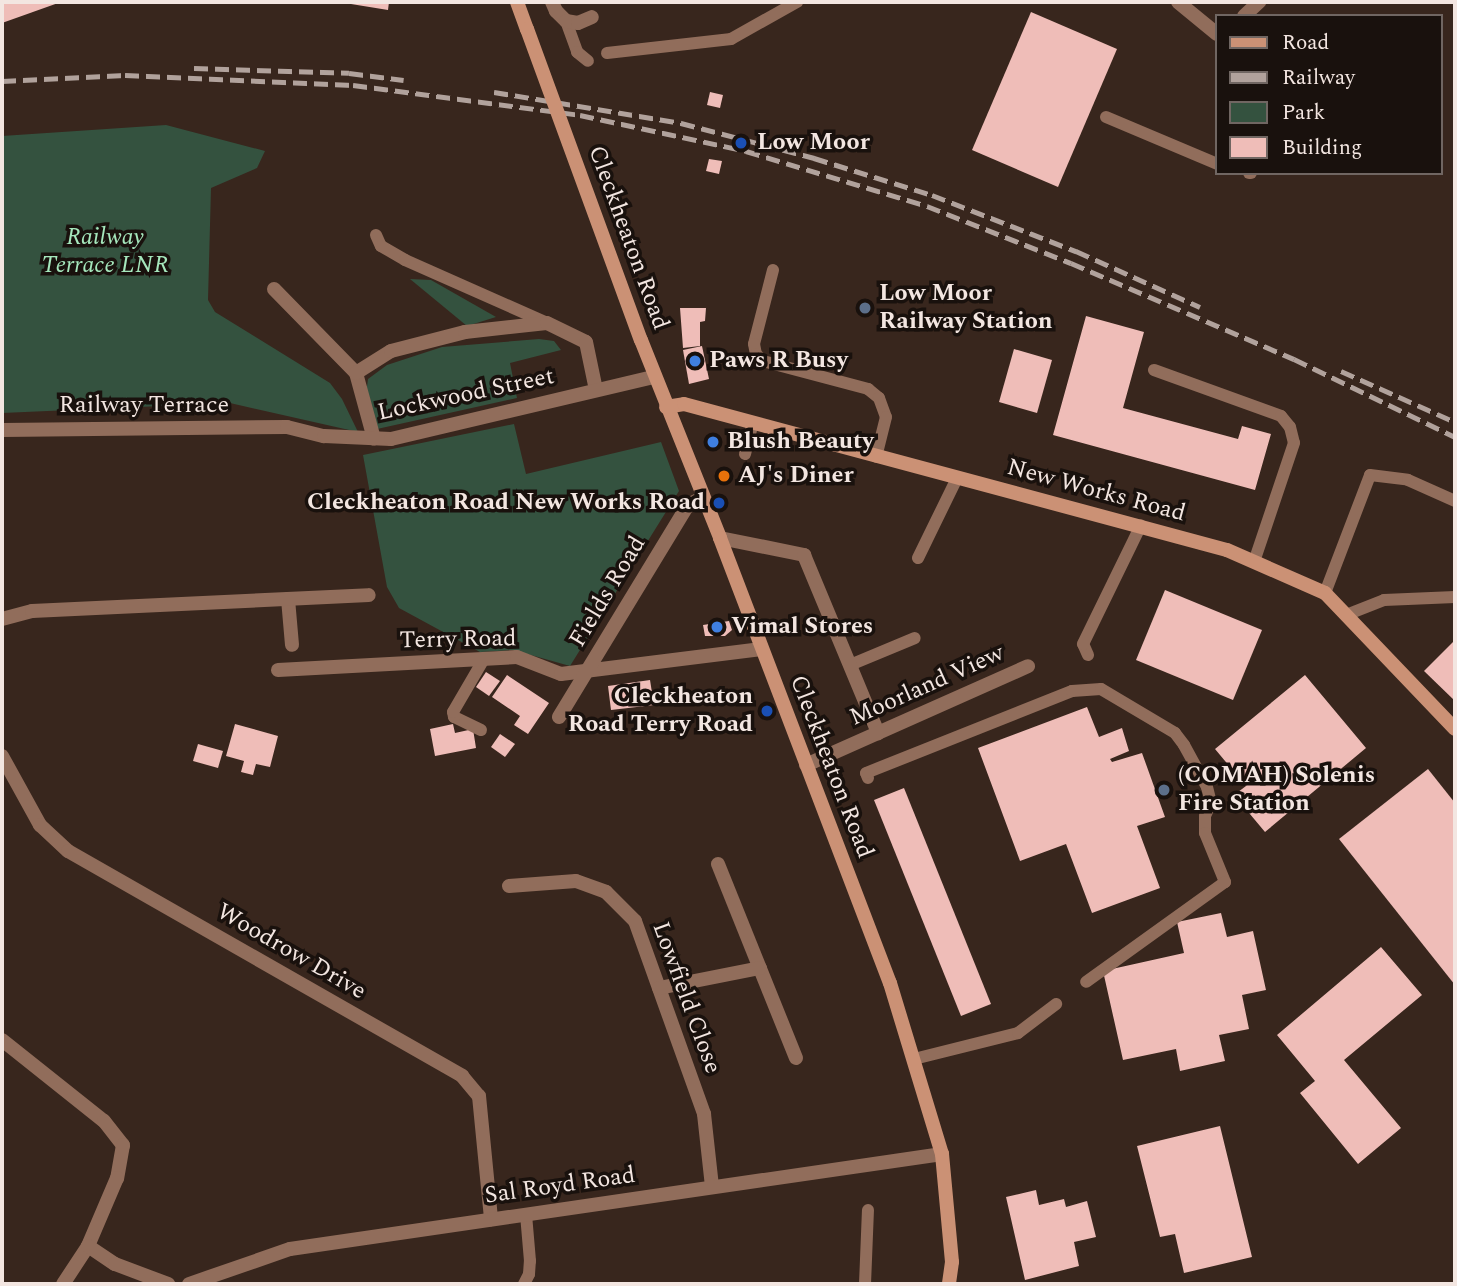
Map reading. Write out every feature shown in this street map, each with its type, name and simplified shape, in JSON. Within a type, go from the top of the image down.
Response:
[{"type":"street","name":"Cleckheaton Road","points":[[517,2],[653,377],[720,538],[890,983],[942,1154],[952,1262],[949,1284]]},
{"type":"street","points":[[552,2],[556,11],[566,21],[578,23],[592,18]]},
{"type":"street","points":[[1178,2],[1216,33]]},
{"type":"street","points":[[1246,14],[1259,2]]},
{"type":"street","points":[[274,289],[356,373],[374,439]]},
{"type":"street","points":[[356,373],[391,351],[465,332],[547,323],[586,342],[596,390]]},
{"type":"street","name":"Lockwood Street","points":[[287,427],[324,436],[391,439],[653,377]]},
{"type":"street","name":"New Works Road","points":[[666,407],[684,404],[1227,550],[1325,593],[1455,729]]},
{"type":"street","name":"Railway Terrace","points":[[2,430],[287,427]]},
{"type":"street","name":"Fields Road","points":[[559,717],[688,505],[702,498]]},
{"type":"street","points":[[720,538],[804,555],[878,733]]},
{"type":"street","points":[[2,619],[32,611],[369,595]]},
{"type":"street","points":[[288,599],[292,645]]},
{"type":"street","name":"Terry Road","points":[[278,670],[517,657],[561,674],[761,649]]},
{"type":"street","name":"Moorland View","points":[[806,765],[1028,666]]},
{"type":"street","name":"Woodrow Drive","points":[[2,756],[40,825],[68,851],[462,1076],[480,1096],[491,1219]]},
{"type":"street","points":[[718,864],[796,1058]]},
{"type":"street","name":"Lowfield Close","points":[[509,886],[576,881],[607,892],[635,921],[704,1114],[712,1187]]},
{"type":"street","points":[[659,988],[760,968]]},
{"type":"street","points":[[2,1040],[104,1122],[123,1145],[117,1178],[88,1246],[63,1284]]},
{"type":"street","name":"Sal Royd Road","points":[[189,1284],[290,1249],[942,1154]]},
{"type":"street","points":[[88,1246],[115,1264],[168,1284]]},
{"type":"lane","points":[[607,53],[731,39],[797,2]]},
{"type":"lane","points":[[566,21],[577,52],[588,61]]},
{"type":"lane","points":[[1107,117],[1216,164]]},
{"type":"lane","points":[[376,235],[381,246],[405,260],[547,323]]},
{"type":"lane","points":[[773,270],[754,344],[756,354],[764,361],[868,389],[874,394],[884,407],[886,417],[876,457]]},
{"type":"lane","points":[[1154,370],[1281,416],[1290,427],[1294,443],[1254,562]]},
{"type":"lane","points":[[745,454],[753,423]]},
{"type":"lane","points":[[1325,593],[1370,475],[1408,480],[1455,501]]},
{"type":"lane","points":[[918,558],[957,478]]},
{"type":"lane","points":[[1088,655],[1083,644],[1141,525]]},
{"type":"lane","points":[[1346,615],[1384,600],[1455,597]]},
{"type":"lane","points":[[850,666],[915,638]]},
{"type":"lane","points":[[481,730],[454,717],[453,712],[484,659]]},
{"type":"lane","points":[[868,778],[866,773],[1072,691],[1101,689],[1175,733],[1184,744],[1207,788],[1211,803],[1205,816],[1205,833],[1225,882],[1086,982]]},
{"type":"lane","points":[[914,1059],[1018,1033],[1056,1004]]},
{"type":"lane","points":[[865,1284],[867,1210]]},
{"type":"lane","points":[[524,1284],[530,1261],[526,1214]]},
{"type":"green space","name":"Railway Terrace LNR","points":[[166,125],[265,151],[257,168],[211,188],[208,300],[215,312],[330,383],[342,399],[358,432],[230,403],[2,413],[2,136]]},
{"type":"green space","points":[[410,279],[431,280],[496,317],[467,326]]},
{"type":"green space","points":[[539,339],[554,341],[561,350],[510,363],[517,398],[377,429],[366,394],[368,379],[387,365],[442,347]]},
{"type":"green space","points":[[514,424],[526,474],[661,442],[679,491],[570,666],[513,650],[480,652],[399,608],[387,587],[363,455]]},
{"type":"building","points":[[2,2],[61,2],[2,23]]},
{"type":"building","points":[[351,2],[389,2],[388,10]]},
{"type":"building","points":[[1031,12],[1117,49],[1058,187],[972,150]]},
{"type":"building","points":[[710,92],[723,95],[720,108],[707,105]]},
{"type":"building","points":[[709,159],[722,161],[719,174],[706,171]]},
{"type":"building","points":[[680,308],[706,308],[705,321],[700,322],[700,346],[683,348]]},
{"type":"building","points":[[1086,316],[1144,332],[1123,408],[1238,439],[1242,426],[1271,434],[1255,490],[1053,435]]},
{"type":"building","name":"Paws R Busy","points":[[702,346],[709,379],[689,384],[683,350]]},
{"type":"building","points":[[1014,349],[1052,360],[1037,413],[999,402]]},
{"type":"building","points":[[1165,590],[1262,630],[1233,700],[1136,660]]},
{"type":"building","name":"Vimal Stores","points":[[729,621],[732,630],[725,636],[705,636],[703,625]]},
{"type":"building","points":[[1455,640],[1455,701],[1424,671]]},
{"type":"building","points":[[486,672],[500,681],[489,696],[476,687]]},
{"type":"building","points":[[507,675],[549,703],[528,734],[514,725],[520,716],[492,697]]},
{"type":"building","points":[[1305,675],[1366,748],[1265,832],[1234,795],[1246,786],[1215,749]]},
{"type":"building","points":[[650,680],[654,705],[611,710],[608,686]]},
{"type":"building","points":[[1087,707],[1099,737],[1122,728],[1129,751],[1110,759],[1112,762],[1142,753],[1165,817],[1137,826],[1160,888],[1092,913],[1066,844],[1020,861],[978,748]]},
{"type":"building","points":[[235,724],[278,736],[270,767],[256,764],[253,775],[241,772],[244,761],[226,756]]},
{"type":"building","points":[[453,724],[455,733],[473,729],[476,748],[435,756],[430,729]]},
{"type":"building","points":[[500,734],[515,744],[505,757],[491,747]]},
{"type":"building","points":[[198,744],[223,751],[218,768],[193,761]]},
{"type":"building","points":[[1428,769],[1455,803],[1455,985],[1339,839]]},
{"type":"building","points":[[904,788],[991,1004],[961,1016],[874,800]]},
{"type":"building","points":[[1221,913],[1227,937],[1253,931],[1266,990],[1242,995],[1249,1029],[1219,1035],[1225,1061],[1180,1071],[1176,1049],[1123,1060],[1103,971],[1184,953],[1177,922]]},
{"type":"building","points":[[1381,947],[1422,995],[1344,1060],[1401,1128],[1358,1164],[1300,1093],[1315,1081],[1277,1035]]},
{"type":"building","points":[[1220,1126],[1252,1257],[1184,1273],[1175,1234],[1160,1237],[1137,1146]]},
{"type":"building","points":[[1036,1190],[1039,1205],[1064,1199],[1066,1207],[1087,1201],[1096,1237],[1074,1242],[1079,1266],[1025,1280],[1006,1197]]},
{"type":"railway","points":[[194,68],[349,73],[404,80]]},
{"type":"railway","points":[[2,81],[125,75],[353,85],[580,115],[746,151],[927,206],[1071,263],[1294,359],[1455,437]]},
{"type":"railway","points":[[494,92],[681,123],[814,158],[932,195],[1076,251],[1200,307]]},
{"type":"railway","points":[[1341,371],[1455,422]]},
{"type":"place","name":"Low Moor","points":[[741,143]]},
{"type":"place","name":"Low Moor Railway Station","points":[[865,308]]},
{"type":"place","name":"Paws R Busy","points":[[695,361]]},
{"type":"place","name":"Blush Beauty","points":[[713,442]]},
{"type":"place","name":"AJ's Diner","points":[[724,476]]},
{"type":"place","name":"Cleckheaton Road New Works Road","points":[[719,503]]},
{"type":"place","name":"Vimal Stores","points":[[717,627]]},
{"type":"place","name":"Cleckheaton Road Terry Road","points":[[767,711]]},
{"type":"place","name":"(COMAH) Solenis Fire Station","points":[[1164,790]]}]
